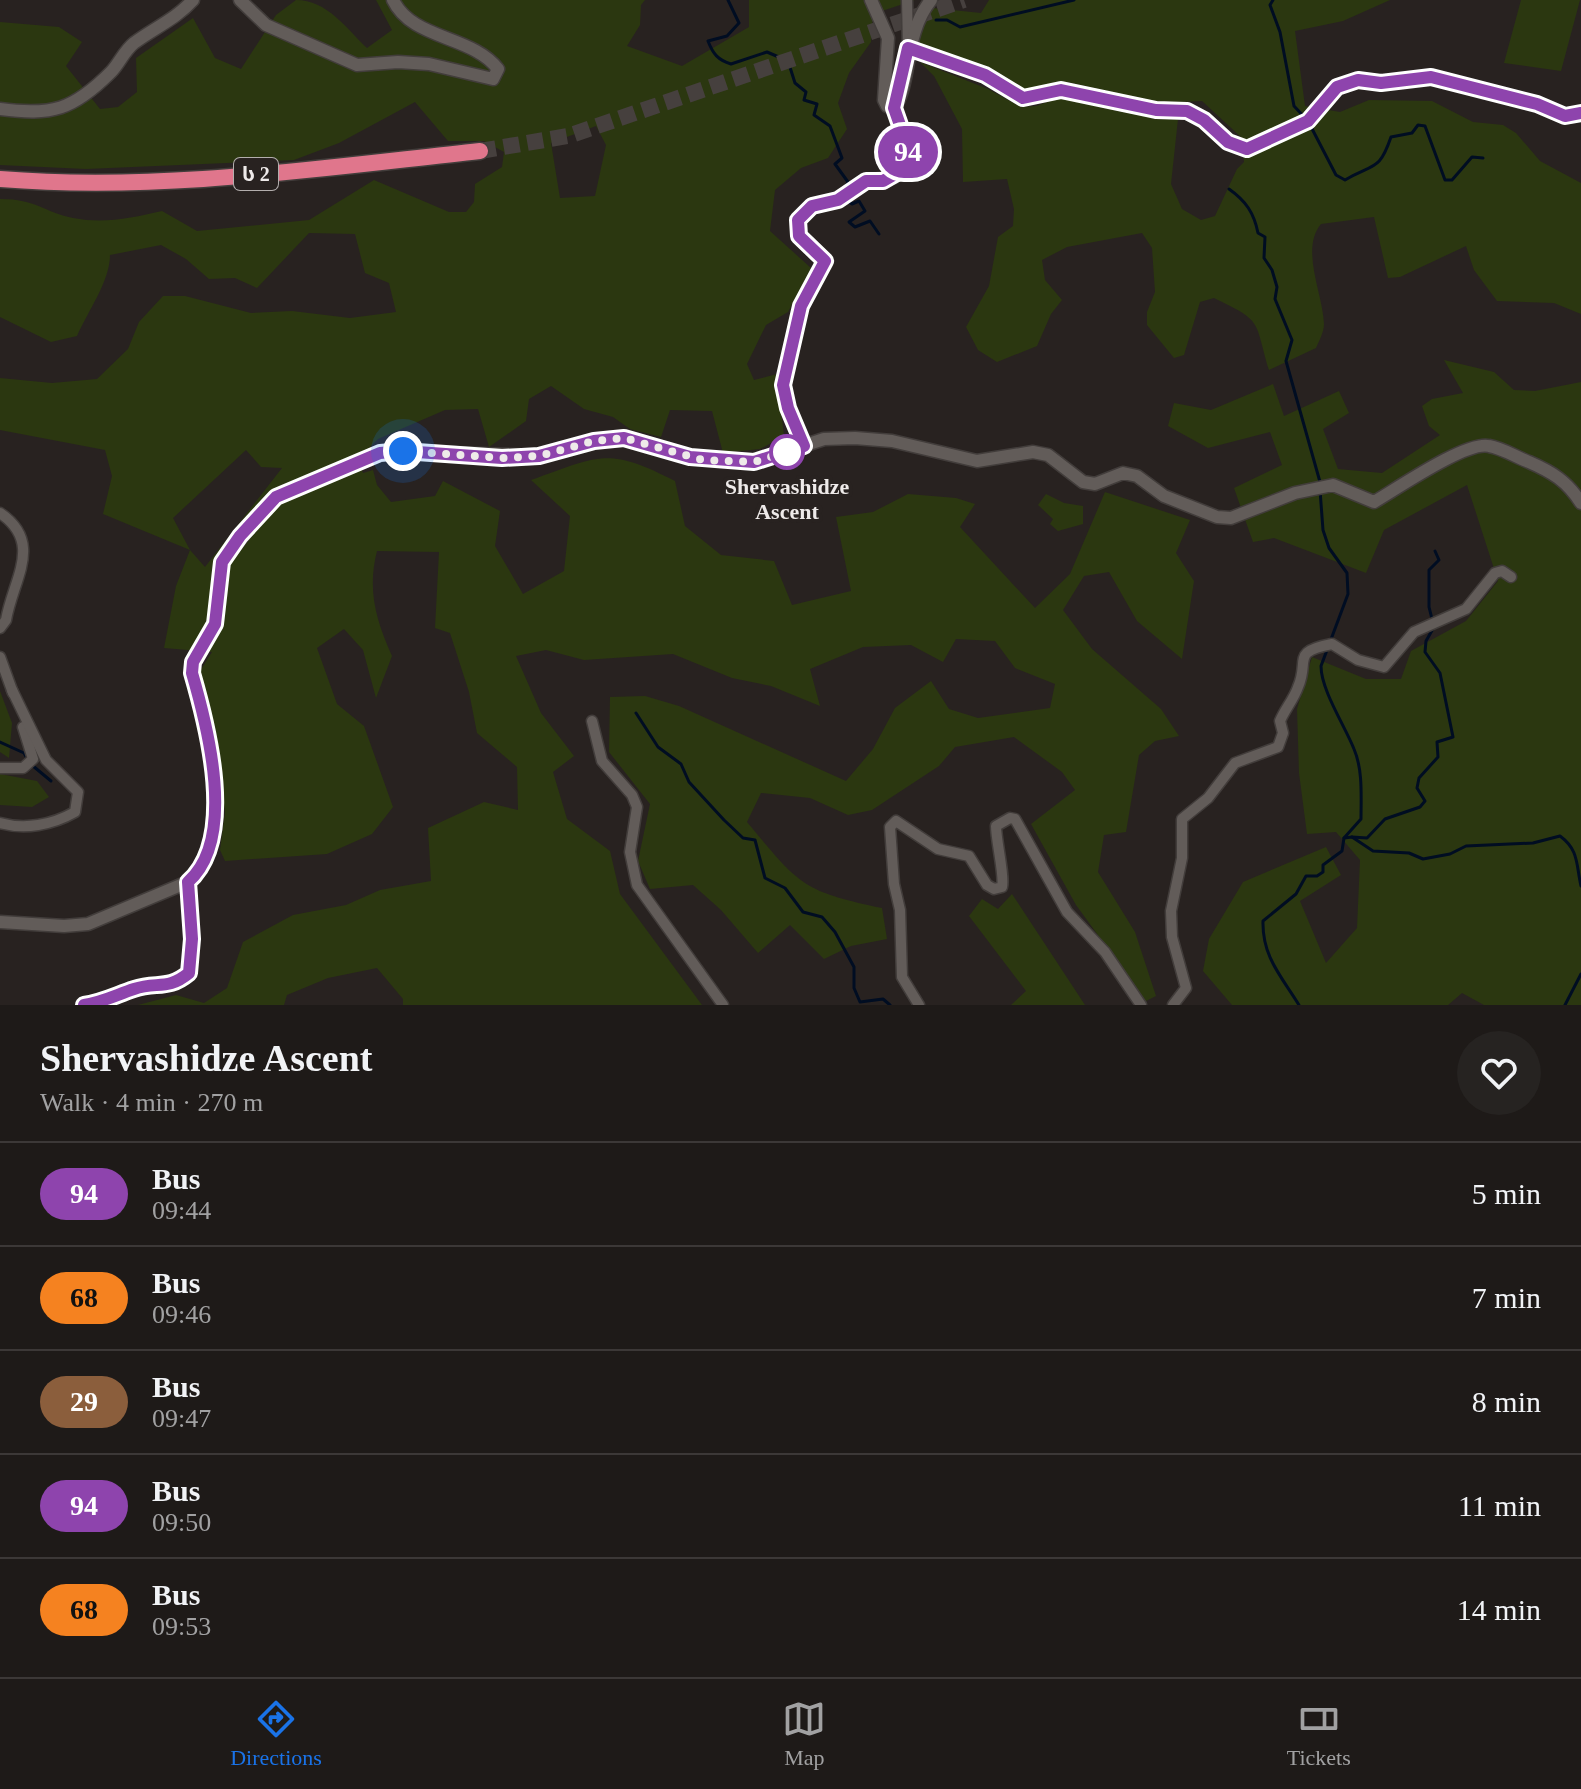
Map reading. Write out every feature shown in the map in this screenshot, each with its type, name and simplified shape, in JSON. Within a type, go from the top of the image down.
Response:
[{"type":"highway","name":"ს 2","points":[[0,179],[121,183],[226,178],[480,151]]},
{"type":"street","points":[[0,109],[37,114],[56,111],[91,90],[114,70],[131,45],[179,15],[193,0]]},
{"type":"street","points":[[240,0],[266,25],[357,65],[429,64],[493,79],[498,69],[487,54],[409,21],[393,0]]},
{"type":"street","points":[[871,0],[888,38],[883,92],[887,106],[894,108]]},
{"type":"street","points":[[907,0],[908,48]]},
{"type":"street","points":[[804,446],[788,408],[783,385],[801,306],[825,261],[799,236],[798,220],[812,206],[838,200],[866,181],[883,181],[902,170],[908,148],[894,108],[908,48],[921,12],[931,0]]},
{"type":"street","points":[[908,48],[985,75],[1023,98],[1061,90],[1156,110],[1194,113],[1228,142],[1247,149],[1308,121],[1337,87],[1358,80],[1381,83],[1431,77],[1537,104],[1565,116],[1581,113]]},
{"type":"street","points":[[0,922],[64,926],[88,924],[188,882],[202,865],[214,837],[216,806],[192,673],[193,662],[215,624],[222,562],[240,536],[276,497],[380,453],[395,451],[502,458],[539,456],[594,441],[624,438],[690,457],[754,462],[837,437],[880,440],[977,461],[1033,452],[1048,455],[1083,482],[1095,484],[1123,473],[1137,476],[1183,505],[1231,518],[1295,493],[1333,485],[1374,502],[1461,449],[1487,445],[1547,470],[1568,483],[1581,503]]},
{"type":"street","points":[[0,513],[17,528],[25,548],[6,620],[0,628]]},
{"type":"street","points":[[1173,1005],[1186,988],[1172,937],[1171,911],[1182,858],[1182,819],[1208,798],[1235,763],[1278,747],[1283,733],[1280,721],[1299,687],[1301,659],[1306,651],[1332,644],[1358,660],[1384,667],[1414,632],[1466,609],[1495,573],[1502,571],[1511,577]]},
{"type":"street","points":[[0,657],[33,759],[23,768],[0,768]]},
{"type":"street","points":[[0,823],[16,828],[49,823],[75,812],[79,800],[78,792],[46,760],[12,690]]},
{"type":"street","points":[[592,721],[602,761],[632,795],[637,807],[630,852],[637,885],[723,1005]]},
{"type":"street","points":[[919,1005],[902,977],[900,910],[894,884],[890,827],[896,821],[938,849],[969,856],[987,885],[994,889],[1002,887],[1004,879],[996,852],[996,826],[1010,818],[1015,819],[1067,912],[1105,952],[1141,1005]]},
{"type":"street","points":[[84,1005],[107,1002],[137,987],[166,987],[189,973],[192,939],[188,882]]},
{"type":"green space","points":[[296,0],[307,1],[335,16],[367,48],[392,30],[376,0],[645,0],[641,5],[640,25],[627,46],[682,66],[749,27],[749,0],[915,0],[873,14],[871,42],[849,73],[838,103],[847,129],[828,158],[801,168],[775,190],[770,231],[811,268],[788,312],[766,325],[747,364],[754,380],[777,374],[784,436],[760,449],[723,453],[712,411],[670,410],[661,437],[630,429],[613,417],[584,409],[551,386],[529,399],[526,421],[489,447],[478,409],[445,410],[378,439],[358,459],[363,473],[373,470],[377,485],[391,502],[435,496],[443,481],[500,511],[495,546],[523,594],[564,571],[570,516],[531,480],[603,458],[633,463],[675,481],[685,526],[721,555],[774,561],[792,605],[851,591],[836,517],[873,512],[908,494],[956,498],[975,504],[960,527],[1035,608],[1070,574],[1105,492],[1190,520],[1176,553],[1194,581],[1182,659],[1137,621],[1109,572],[1084,576],[1063,610],[1092,649],[1161,709],[1179,736],[1155,741],[1139,755],[1126,832],[1104,835],[1098,872],[1135,932],[1156,996],[1146,1001],[1076,905],[1031,824],[1075,790],[1062,772],[1014,737],[955,747],[939,766],[872,810],[848,815],[810,798],[761,793],[747,822],[764,843],[791,872],[817,890],[882,908],[887,939],[851,946],[824,959],[790,925],[758,953],[721,910],[693,885],[650,889],[638,861],[650,804],[609,752],[610,697],[645,696],[679,706],[846,781],[873,749],[895,708],[931,681],[949,709],[978,718],[1050,708],[1055,684],[1015,668],[995,641],[956,639],[943,662],[911,645],[863,647],[810,669],[820,706],[771,686],[732,678],[673,654],[584,660],[546,650],[516,656],[541,713],[574,756],[553,772],[567,819],[610,851],[620,894],[702,1005],[403,1005],[403,999],[377,968],[328,978],[287,995],[284,1005],[138,1005],[176,995],[204,1003],[227,988],[243,942],[293,915],[346,905],[380,890],[431,881],[428,828],[484,802],[518,810],[517,767],[477,733],[469,692],[450,633],[435,628],[439,552],[377,551],[373,592],[392,656],[376,698],[363,650],[344,629],[317,648],[337,704],[364,726],[393,807],[372,834],[327,854],[225,861],[220,850],[225,812],[200,671],[212,652],[164,648],[176,586],[190,550],[103,514],[112,476],[105,450],[0,430],[0,378],[52,383],[97,379],[128,349],[139,322],[163,296],[185,296],[251,313],[292,311],[350,318],[396,312],[389,283],[365,273],[355,234],[309,233],[257,288],[235,278],[209,279],[186,259],[161,245],[110,255],[102,285],[77,336],[51,342],[0,317],[0,199],[31,203],[84,220],[118,219],[162,211],[197,231],[309,220],[374,180],[449,212],[466,212],[474,202],[475,184],[502,167],[504,152],[484,141],[448,141],[415,102],[339,143],[294,160],[86,169],[0,165],[0,22],[59,27],[82,42],[66,66],[100,109],[118,107],[137,92],[136,58],[193,18],[215,58],[241,69],[276,15]],"holes":[[[596,126],[606,145],[595,196],[560,198],[551,143]],[[246,450],[261,467],[282,468],[205,567],[190,550],[173,518]]]},
{"type":"green space","points":[[989,0],[1390,0],[1343,21],[1295,31],[1305,106],[1340,112],[1369,100],[1432,101],[1473,122],[1503,125],[1516,133],[1540,161],[1581,183],[1581,314],[1554,303],[1497,301],[1474,270],[1466,246],[1400,277],[1388,278],[1374,217],[1321,224],[1315,234],[1312,259],[1324,324],[1316,348],[1269,370],[1255,324],[1242,312],[1214,298],[1200,302],[1184,355],[1174,358],[1147,325],[1147,312],[1155,292],[1152,248],[1142,233],[1067,247],[1042,260],[1045,280],[1062,300],[1051,314],[1037,346],[997,362],[978,350],[966,327],[989,286],[998,237],[1013,226],[1014,209],[1007,179],[963,182],[962,129],[934,76],[920,62],[988,89],[1021,107],[1036,106],[1064,96],[1117,111],[1178,119],[1171,184],[1182,209],[1201,220],[1215,216],[1237,169],[1244,162],[1242,138],[1202,101],[1159,103],[1068,82],[1023,90],[969,62],[915,42],[933,8],[981,13]]},
{"type":"green space","points":[[1521,0],[1580,0],[1561,71],[1504,63]]},
{"type":"green space","points":[[1444,360],[1494,372],[1514,390],[1535,391],[1581,382],[1581,1005],[1484,1005],[1462,993],[1448,1005],[1232,1005],[1203,971],[1209,939],[1243,882],[1326,847],[1341,875],[1300,901],[1326,963],[1357,928],[1360,860],[1336,832],[1307,834],[1299,773],[1297,709],[1312,657],[1366,679],[1401,679],[1411,651],[1466,621],[1498,581],[1467,485],[1384,530],[1366,573],[1274,538],[1253,542],[1234,488],[1282,465],[1270,432],[1208,448],[1168,426],[1174,403],[1211,410],[1273,384],[1284,416],[1339,391],[1349,413],[1323,429],[1338,469],[1382,473],[1440,435],[1429,426],[1422,406],[1432,399],[1463,393]]},
{"type":"green space","points":[[1046,494],[1064,503],[1083,506],[1083,524],[1058,531],[1050,524],[1053,519],[1038,505]]},
{"type":"green space","points":[[0,691],[12,723],[9,758],[0,752]]},
{"type":"green space","points":[[0,774],[37,781],[49,797],[32,807],[0,805]]},
{"type":"green space","points":[[1012,894],[1085,1005],[1011,1005],[1026,991],[969,916],[982,899],[998,909]]},
{"type":"waterway","points":[[728,0],[739,23],[727,36],[708,41],[712,50],[731,64],[767,52],[788,61],[795,83],[806,92],[804,100],[817,104],[814,115],[830,126],[842,158],[835,164],[848,182],[844,191]]},
{"type":"waterway","points":[[936,20],[947,20],[960,27],[1074,0]]},
{"type":"waterway","points":[[1273,0],[1270,5],[1280,32],[1294,106],[1308,121],[1336,175],[1345,180],[1379,162],[1391,137],[1412,133],[1418,125],[1425,126],[1445,180],[1452,180],[1472,157],[1483,158]]},
{"type":"waterway","points":[[1229,189],[1245,203],[1252,213],[1258,233],[1265,237],[1264,258],[1272,270],[1277,287],[1275,299],[1292,340],[1286,361],[1320,482]]},
{"type":"waterway","points":[[847,201],[852,204],[859,201],[865,211],[849,222],[855,227],[870,221],[879,234]]},
{"type":"waterway","points":[[1299,1005],[1269,956],[1263,921],[1296,894],[1306,876],[1317,876],[1323,872],[1323,865],[1342,851],[1344,838],[1361,819],[1357,757],[1322,676],[1321,666],[1348,594],[1347,573],[1329,548],[1323,530],[1320,490]]},
{"type":"waterway","points":[[1352,837],[1367,838],[1385,819],[1420,807],[1425,801],[1417,788],[1419,778],[1438,757],[1437,742],[1453,737],[1440,673],[1425,652],[1426,641],[1434,627],[1429,607],[1429,570],[1439,560],[1435,551]]},
{"type":"waterway","points":[[636,713],[658,747],[681,764],[689,782],[724,820],[743,838],[755,840],[765,878],[785,888],[803,912],[822,917],[835,932],[854,967],[854,988],[860,1002],[883,999],[890,1005]]},
{"type":"waterway","points":[[0,742],[24,753],[28,760]]},
{"type":"waterway","points":[[33,766],[51,781]]},
{"type":"waterway","points":[[1344,838],[1352,837],[1373,851],[1409,853],[1423,859],[1450,854],[1466,846],[1533,843],[1560,836],[1574,852],[1581,886]]},
{"type":"waterway","points":[[1565,1005],[1581,974]]},
{"type":"tunnel","points":[[480,151],[568,136],[964,0]]},
{"type":"bus line","name":"94","points":[[84,1005],[107,1002],[137,987],[166,987],[179,982],[189,973],[192,939],[188,882],[202,865],[214,837],[216,806],[192,673],[193,662],[215,624],[222,562],[240,536],[276,497],[387,451],[502,458],[539,456],[594,441],[624,438],[651,443],[703,460],[754,462],[804,446],[788,408],[783,385],[801,306],[825,267],[825,261],[799,236],[796,228],[798,220],[812,206],[838,200],[866,181],[883,181],[902,170],[908,158],[908,148],[894,108],[899,98],[908,48],[985,75],[1023,98],[1030,99],[1050,90],[1061,90],[1156,110],[1194,113],[1228,142],[1247,149],[1308,121],[1337,87],[1358,80],[1381,83],[1431,77],[1527,104],[1537,104],[1565,116],[1581,113]]},
{"type":"place","name":"Shervashidze Ascent","points":[[787,452]]},
{"type":"route","points":[[403,451],[502,458],[539,456],[594,441],[624,438],[651,443],[703,460],[754,462],[787,452]]}]
